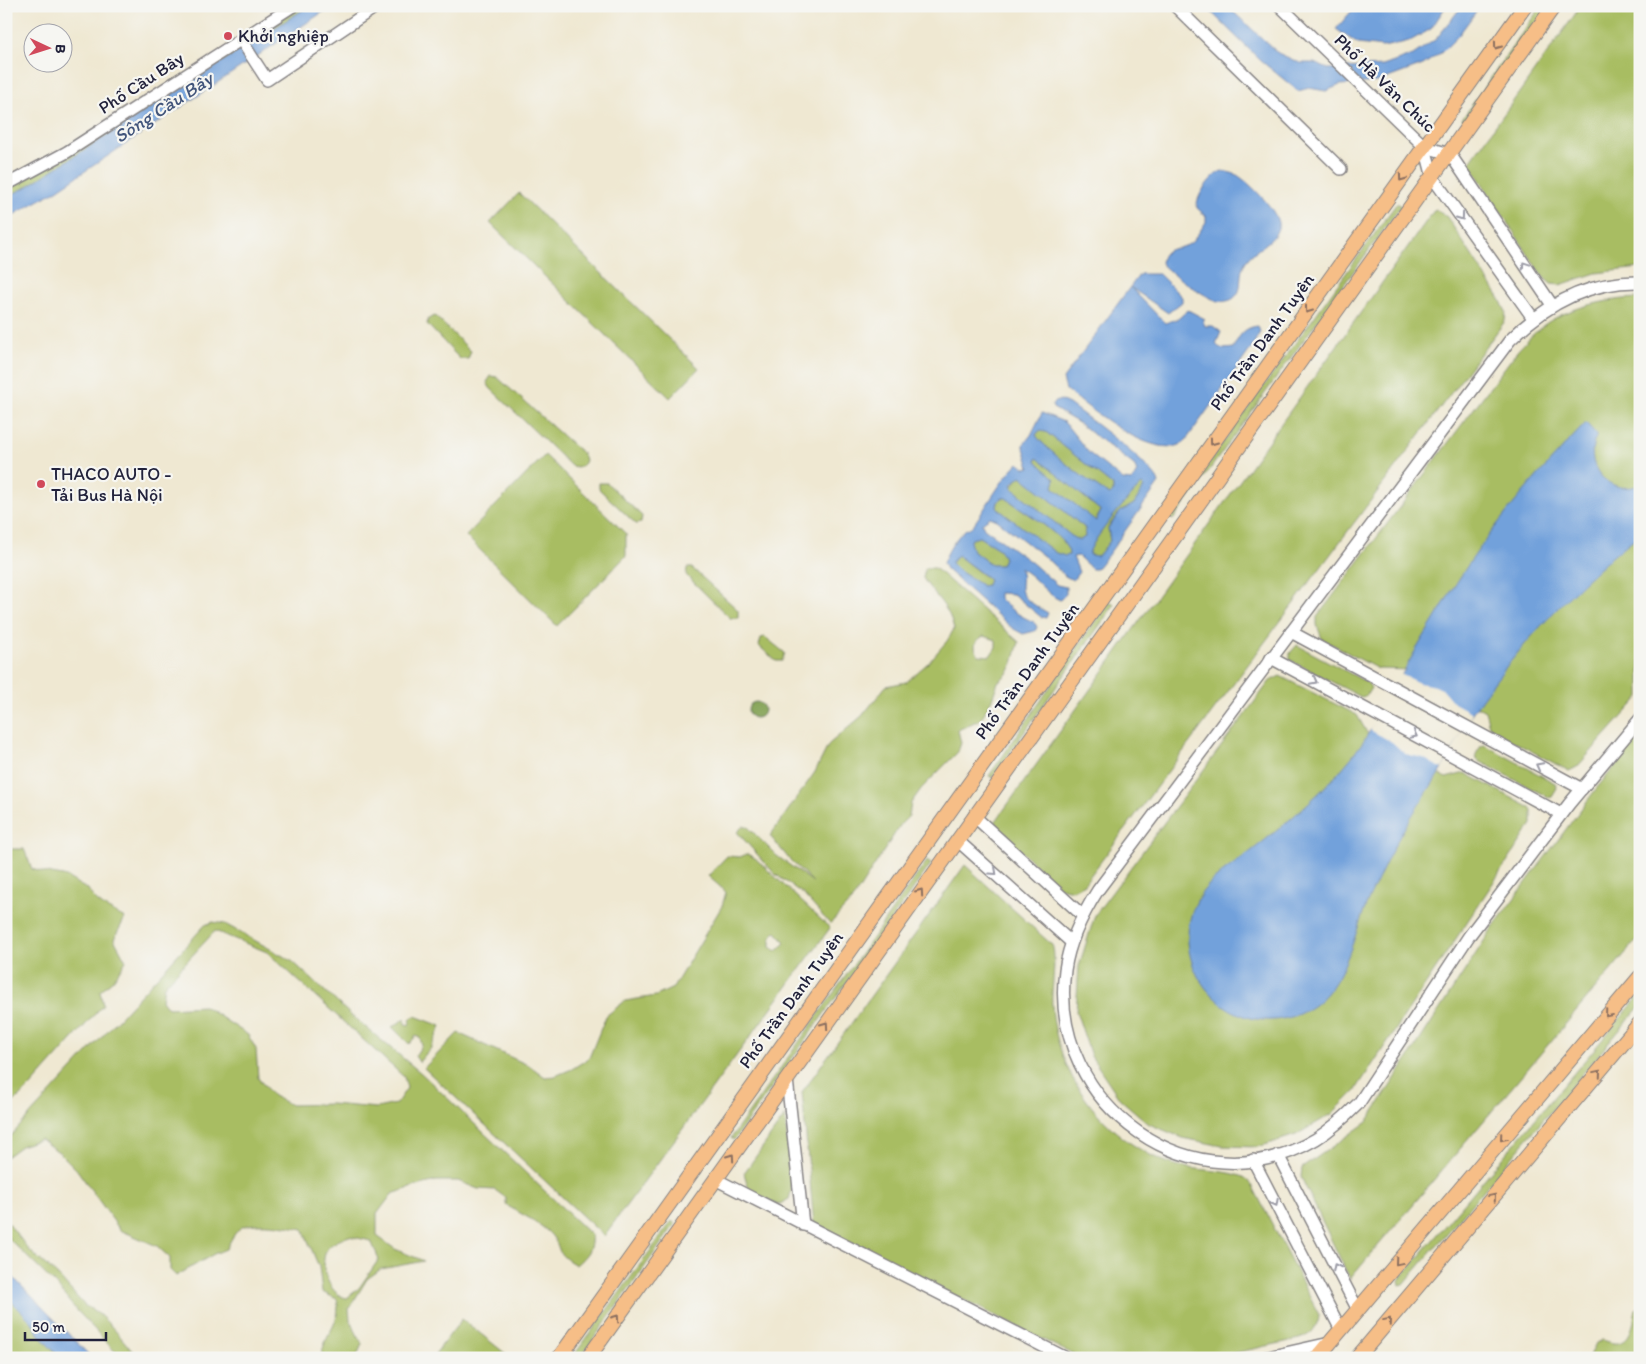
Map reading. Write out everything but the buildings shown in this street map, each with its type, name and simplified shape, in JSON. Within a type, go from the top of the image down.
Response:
[{"type":"main road","name":"Phố Trần Danh Tuyên","points":[[559,1358],[1525,6]]},
{"type":"main road","points":[[588,1358],[1159,557],[1433,178],[1554,6]]},
{"type":"main road","points":[[1141,544],[1159,557]]},
{"type":"main road","points":[[946,815],[961,835]]},
{"type":"main road","points":[[1318,1358],[1640,977]]},
{"type":"main road","points":[[1357,1358],[1640,1024]]},
{"type":"main road","points":[[695,1167],[715,1179]]},
{"type":"street","name":"Phố Cầu Bây","points":[[6,185],[60,156],[293,6]]},
{"type":"street","points":[[241,40],[267,80],[378,6]]},
{"type":"street","points":[[1175,6],[1341,169]]},
{"type":"street","name":"Phố Hà Văn Chúc","points":[[1280,6],[1425,147],[1450,154]]},
{"type":"street","points":[[1425,147],[1433,178],[1533,318]]},
{"type":"street","points":[[1450,154],[1552,305]]},
{"type":"street","points":[[1640,282],[1603,285],[1577,293],[1552,305],[1533,318],[1510,340],[1098,890],[1082,915],[1072,942],[1065,970],[1064,999],[1067,1028],[1088,1081],[1105,1104],[1126,1124],[1150,1140],[1176,1152],[1204,1160],[1232,1162],[1253,1160],[1278,1155],[1315,1140],[1338,1123],[1359,1103],[1469,936],[1562,814],[1640,719]]},
{"type":"street","points":[[1291,632],[1582,789]]},
{"type":"street","points":[[1271,658],[1562,814]]},
{"type":"street","points":[[974,816],[1082,915]]},
{"type":"street","points":[[961,835],[1072,942]]},
{"type":"street","points":[[787,1079],[803,1225]]},
{"type":"street","points":[[1278,1155],[1358,1310]]},
{"type":"street","points":[[1253,1160],[1341,1330]]},
{"type":"street","points":[[715,1179],[1066,1358]]},
{"type":"street","points":[[1264,1358],[1330,1343]]},
{"type":"green space","points":[[297,6],[309,6],[25,188],[6,197],[6,188]]},
{"type":"green space","points":[[1541,6],[1549,6],[1466,121],[1462,119]]},
{"type":"green space","points":[[1581,6],[1640,7],[1640,268],[1596,273],[1560,285],[1551,284],[1542,276],[1469,163]]},
{"type":"green space","points":[[519,193],[699,368],[670,398],[490,223]]},
{"type":"green space","points":[[1397,203],[1401,206],[1173,520],[1169,517]]},
{"type":"green space","points":[[1435,209],[1447,217],[1500,299],[1506,312],[1505,321],[1084,884],[1073,890],[1059,887],[993,825]]},
{"type":"green space","points":[[1640,298],[1640,697],[1577,767],[1569,771],[1490,729],[1485,711],[1411,670],[1378,669],[1322,639],[1317,625],[1317,617],[1518,350],[1534,333],[1550,321],[1574,310],[1601,302]]},
{"type":"green space","points":[[435,316],[471,351],[468,359],[460,359],[427,324],[428,319]]},
{"type":"green space","points":[[491,376],[497,377],[583,454],[585,460],[583,465],[578,467],[571,466],[490,388],[487,382]]},
{"type":"green space","points":[[1039,430],[1046,432],[1113,486],[1113,492],[1110,495],[1103,491],[1058,457],[1036,435]]},
{"type":"green space","points":[[545,455],[626,534],[626,556],[557,626],[466,536]]},
{"type":"green space","points":[[1037,457],[1101,511],[1095,521],[1053,487],[1054,482],[1036,460]]},
{"type":"green space","points":[[1021,476],[1085,528],[1085,537],[1080,540],[1074,538],[1012,488]]},
{"type":"green space","points":[[599,483],[607,483],[642,516],[641,523],[636,524],[599,489]]},
{"type":"green space","points":[[1143,483],[1145,487],[1134,504],[1120,512],[1108,527],[1110,541],[1098,556],[1089,555],[1091,548],[1103,529]]},
{"type":"green space","points":[[1002,498],[1006,498],[1043,524],[1062,541],[1069,555],[1065,556],[1056,553],[1002,512],[997,507],[998,502]]},
{"type":"green space","points":[[979,537],[999,549],[1004,558],[1001,565],[991,565],[973,551],[970,542],[972,539]]},
{"type":"green space","points":[[957,555],[989,580],[987,585],[982,586],[951,563]]},
{"type":"green space","points":[[687,568],[692,568],[738,610],[738,618],[730,618],[686,575]]},
{"type":"green space","points":[[925,568],[935,568],[1019,642],[1013,663],[1008,673],[998,682],[992,699],[981,719],[958,730],[961,743],[958,752],[921,789],[911,803],[909,816],[901,824],[853,899],[830,924],[803,894],[775,874],[737,832],[743,826],[748,827],[777,856],[813,882],[790,860],[770,836],[815,772],[829,744],[862,716],[886,686],[906,682],[928,663],[947,641],[954,629],[951,620],[945,607],[923,578]],"holes":[[[984,636],[996,640],[996,647],[990,656],[979,655],[975,647],[978,640]]]},
{"type":"green space","points":[[1109,601],[1114,605],[992,778],[989,776]]},
{"type":"green space","points":[[765,637],[785,653],[782,661],[776,661],[759,646],[761,638]]},
{"type":"green space","points":[[1297,645],[1368,683],[1371,688],[1366,696],[1361,697],[1290,660],[1290,653]]},
{"type":"green space","points":[[1280,676],[1357,715],[1370,738],[1446,778],[1465,773],[1529,807],[1532,811],[1532,824],[1355,1091],[1332,1114],[1296,1135],[1258,1147],[1222,1146],[1183,1138],[1149,1124],[1120,1099],[1091,1056],[1076,1011],[1079,966],[1095,915],[1270,681]]},
{"type":"green space","points":[[756,702],[762,704],[764,710],[762,716],[756,718],[750,716],[748,710],[750,704]]},
{"type":"green space","points":[[1640,736],[1640,936],[1350,1279],[1301,1177],[1302,1168],[1367,1122],[1493,927],[1596,789]]},
{"type":"green space","points":[[1485,745],[1555,783],[1557,788],[1552,796],[1548,797],[1477,760],[1476,754],[1481,746]]},
{"type":"green space","points":[[6,849],[24,849],[32,869],[69,878],[88,889],[95,899],[104,906],[125,918],[114,939],[126,961],[113,980],[100,991],[103,1005],[30,1087],[6,1109]]},
{"type":"green space","points":[[747,854],[755,858],[830,928],[604,1236],[424,1068],[458,1033],[530,1066],[545,1077],[555,1076],[572,1069],[589,1058],[606,1016],[625,1001],[656,996],[673,988],[722,906],[726,892],[708,876],[727,856],[740,857]],"holes":[[[775,931],[785,942],[776,951],[771,947],[771,938]]]},
{"type":"green space","points":[[927,861],[931,864],[734,1140],[731,1138]]},
{"type":"green space","points":[[965,865],[1052,945],[1054,957],[1052,1005],[1055,1031],[1073,1078],[1086,1100],[1103,1120],[1122,1137],[1143,1151],[1166,1162],[1194,1169],[1232,1174],[1242,1177],[1252,1185],[1319,1315],[1316,1327],[1307,1336],[1212,1358],[1080,1358],[814,1225],[802,1092]]},
{"type":"green space","points":[[213,922],[225,924],[292,961],[352,1016],[421,1073],[591,1235],[590,1248],[583,1258],[576,1265],[564,1257],[556,1241],[547,1231],[506,1205],[506,1198],[495,1190],[478,1189],[458,1181],[436,1181],[392,1194],[377,1214],[377,1236],[395,1249],[424,1261],[381,1269],[367,1279],[349,1309],[350,1320],[362,1344],[356,1358],[321,1358],[325,1342],[337,1315],[337,1299],[322,1292],[319,1267],[303,1229],[270,1224],[245,1226],[237,1231],[226,1249],[176,1276],[170,1270],[170,1258],[157,1246],[120,1230],[77,1170],[60,1153],[40,1139],[21,1146],[6,1157],[6,1141],[205,925]],"holes":[[[215,931],[267,952],[404,1077],[407,1088],[396,1104],[377,1108],[331,1104],[291,1105],[273,1096],[258,1078],[256,1049],[248,1035],[204,1006],[168,1008],[162,1000],[164,986]],[[349,1236],[371,1241],[379,1259],[359,1288],[347,1298],[341,1296],[330,1285],[324,1269],[324,1261],[328,1248]]]},
{"type":"green space","points":[[1640,995],[1640,1006],[1404,1284],[1400,1285],[1399,1280]]},
{"type":"green space","points":[[415,1016],[441,1026],[431,1048],[419,1062],[415,1056],[422,1045],[420,1038],[416,1036],[409,1044],[392,1027],[405,1019],[405,1024],[409,1025],[411,1018]]},
{"type":"green space","points":[[785,1116],[792,1188],[789,1199],[778,1205],[749,1190],[744,1173]]},
{"type":"green space","points":[[6,1220],[29,1250],[58,1276],[85,1306],[92,1309],[106,1321],[138,1358],[121,1358],[56,1285],[10,1240],[6,1235]]},
{"type":"green space","points":[[672,1221],[675,1224],[580,1358],[572,1358]]},
{"type":"green space","points":[[6,1296],[32,1322],[39,1335],[60,1358],[6,1358]]},
{"type":"green space","points":[[1640,1307],[1640,1358],[1589,1358],[1596,1343],[1602,1340],[1618,1343],[1626,1338],[1631,1329],[1636,1309]]},
{"type":"green space","points":[[462,1319],[511,1358],[432,1358]]},
{"type":"water","name":"Sông Cầu Bây","points":[[309,6],[332,6],[54,192],[6,219],[6,197],[25,188]]},
{"type":"water","points":[[1205,6],[1227,6],[1278,53],[1300,63],[1314,63],[1328,69],[1383,66],[1413,55],[1436,39],[1462,6],[1480,6],[1458,36],[1442,52],[1423,65],[1377,82],[1340,85],[1326,91],[1309,88],[1298,91],[1260,60]]},
{"type":"water","points":[[1356,6],[1446,6],[1431,29],[1410,41],[1383,47],[1358,44],[1336,29]]},
{"type":"water","points":[[1222,171],[1237,175],[1264,199],[1275,215],[1278,228],[1272,238],[1246,261],[1242,270],[1240,289],[1236,296],[1230,300],[1218,301],[1179,278],[1161,263],[1162,257],[1169,250],[1183,247],[1192,242],[1206,222],[1206,216],[1197,208],[1197,203],[1201,192],[1209,181]]},
{"type":"water","points":[[1140,274],[1159,274],[1182,297],[1182,302],[1168,313],[1130,287]]},
{"type":"water","points":[[1130,287],[1165,323],[1179,318],[1188,310],[1205,319],[1203,321],[1205,326],[1213,326],[1221,332],[1216,344],[1221,348],[1233,348],[1242,333],[1249,328],[1258,326],[1260,332],[1250,350],[1184,443],[1171,447],[1156,445],[1139,439],[1106,420],[1066,390],[1063,379]]},
{"type":"water","points":[[1060,400],[1069,404],[1134,454],[1155,476],[1159,483],[1096,569],[1092,569],[1078,556],[1073,557],[1079,572],[1073,580],[1065,576],[1045,557],[997,520],[990,517],[982,523],[984,528],[1031,562],[1057,585],[1066,587],[1066,594],[1060,600],[1019,568],[1021,588],[1024,596],[1048,613],[1046,618],[1041,617],[1013,594],[999,593],[999,598],[1007,606],[1019,615],[1034,622],[1037,627],[1035,631],[1023,634],[1012,628],[946,569],[943,563],[961,533],[974,524],[1000,485],[1018,463],[1026,468],[1030,467],[1023,445],[1031,435],[1042,413],[1064,422],[1089,453],[1123,480],[1132,481],[1137,472],[1134,465],[1077,422],[1053,408],[1052,404]],"holes":[[[1039,431],[1046,432],[1113,486],[1113,492],[1110,495],[1082,476],[1058,457],[1036,435]],[[1037,458],[1101,511],[1096,521],[1053,487],[1055,479],[1036,461]],[[1021,476],[1085,528],[1085,537],[1080,540],[1074,538],[1012,488],[1013,483]],[[1143,484],[1144,487],[1134,504],[1120,512],[1108,528],[1110,541],[1098,556],[1089,555],[1103,529]],[[1002,498],[1006,498],[1032,516],[1062,541],[1069,555],[1065,556],[1056,553],[997,507],[998,502]],[[979,537],[999,549],[1004,558],[1001,565],[991,565],[973,551],[970,542],[972,539]],[[957,555],[985,576],[989,580],[987,585],[982,586],[951,563]]]},
{"type":"water","points":[[1586,423],[1597,435],[1592,457],[1600,475],[1608,482],[1618,486],[1640,485],[1640,534],[1594,573],[1530,638],[1474,710],[1440,772],[1392,851],[1363,912],[1345,963],[1327,993],[1315,1005],[1299,1014],[1273,1020],[1249,1017],[1227,1007],[1209,992],[1196,972],[1189,948],[1189,924],[1198,899],[1215,879],[1274,833],[1308,803],[1353,756],[1375,724],[1413,655],[1481,546],[1524,491]]},
{"type":"water","points":[[6,1270],[92,1358],[60,1358],[39,1335],[32,1322],[6,1296]]},
{"type":"pier","points":[[1400,674],[1419,683],[1442,689],[1454,703],[1472,713],[1442,769],[1423,758],[1405,754],[1392,742],[1370,730]]},
{"type":"place","name":"Khởi nghiệp","points":[[228,36]]},
{"type":"place","name":"THACO AUTO - Tải Bus Hà Nội","points":[[41,484]]}]
